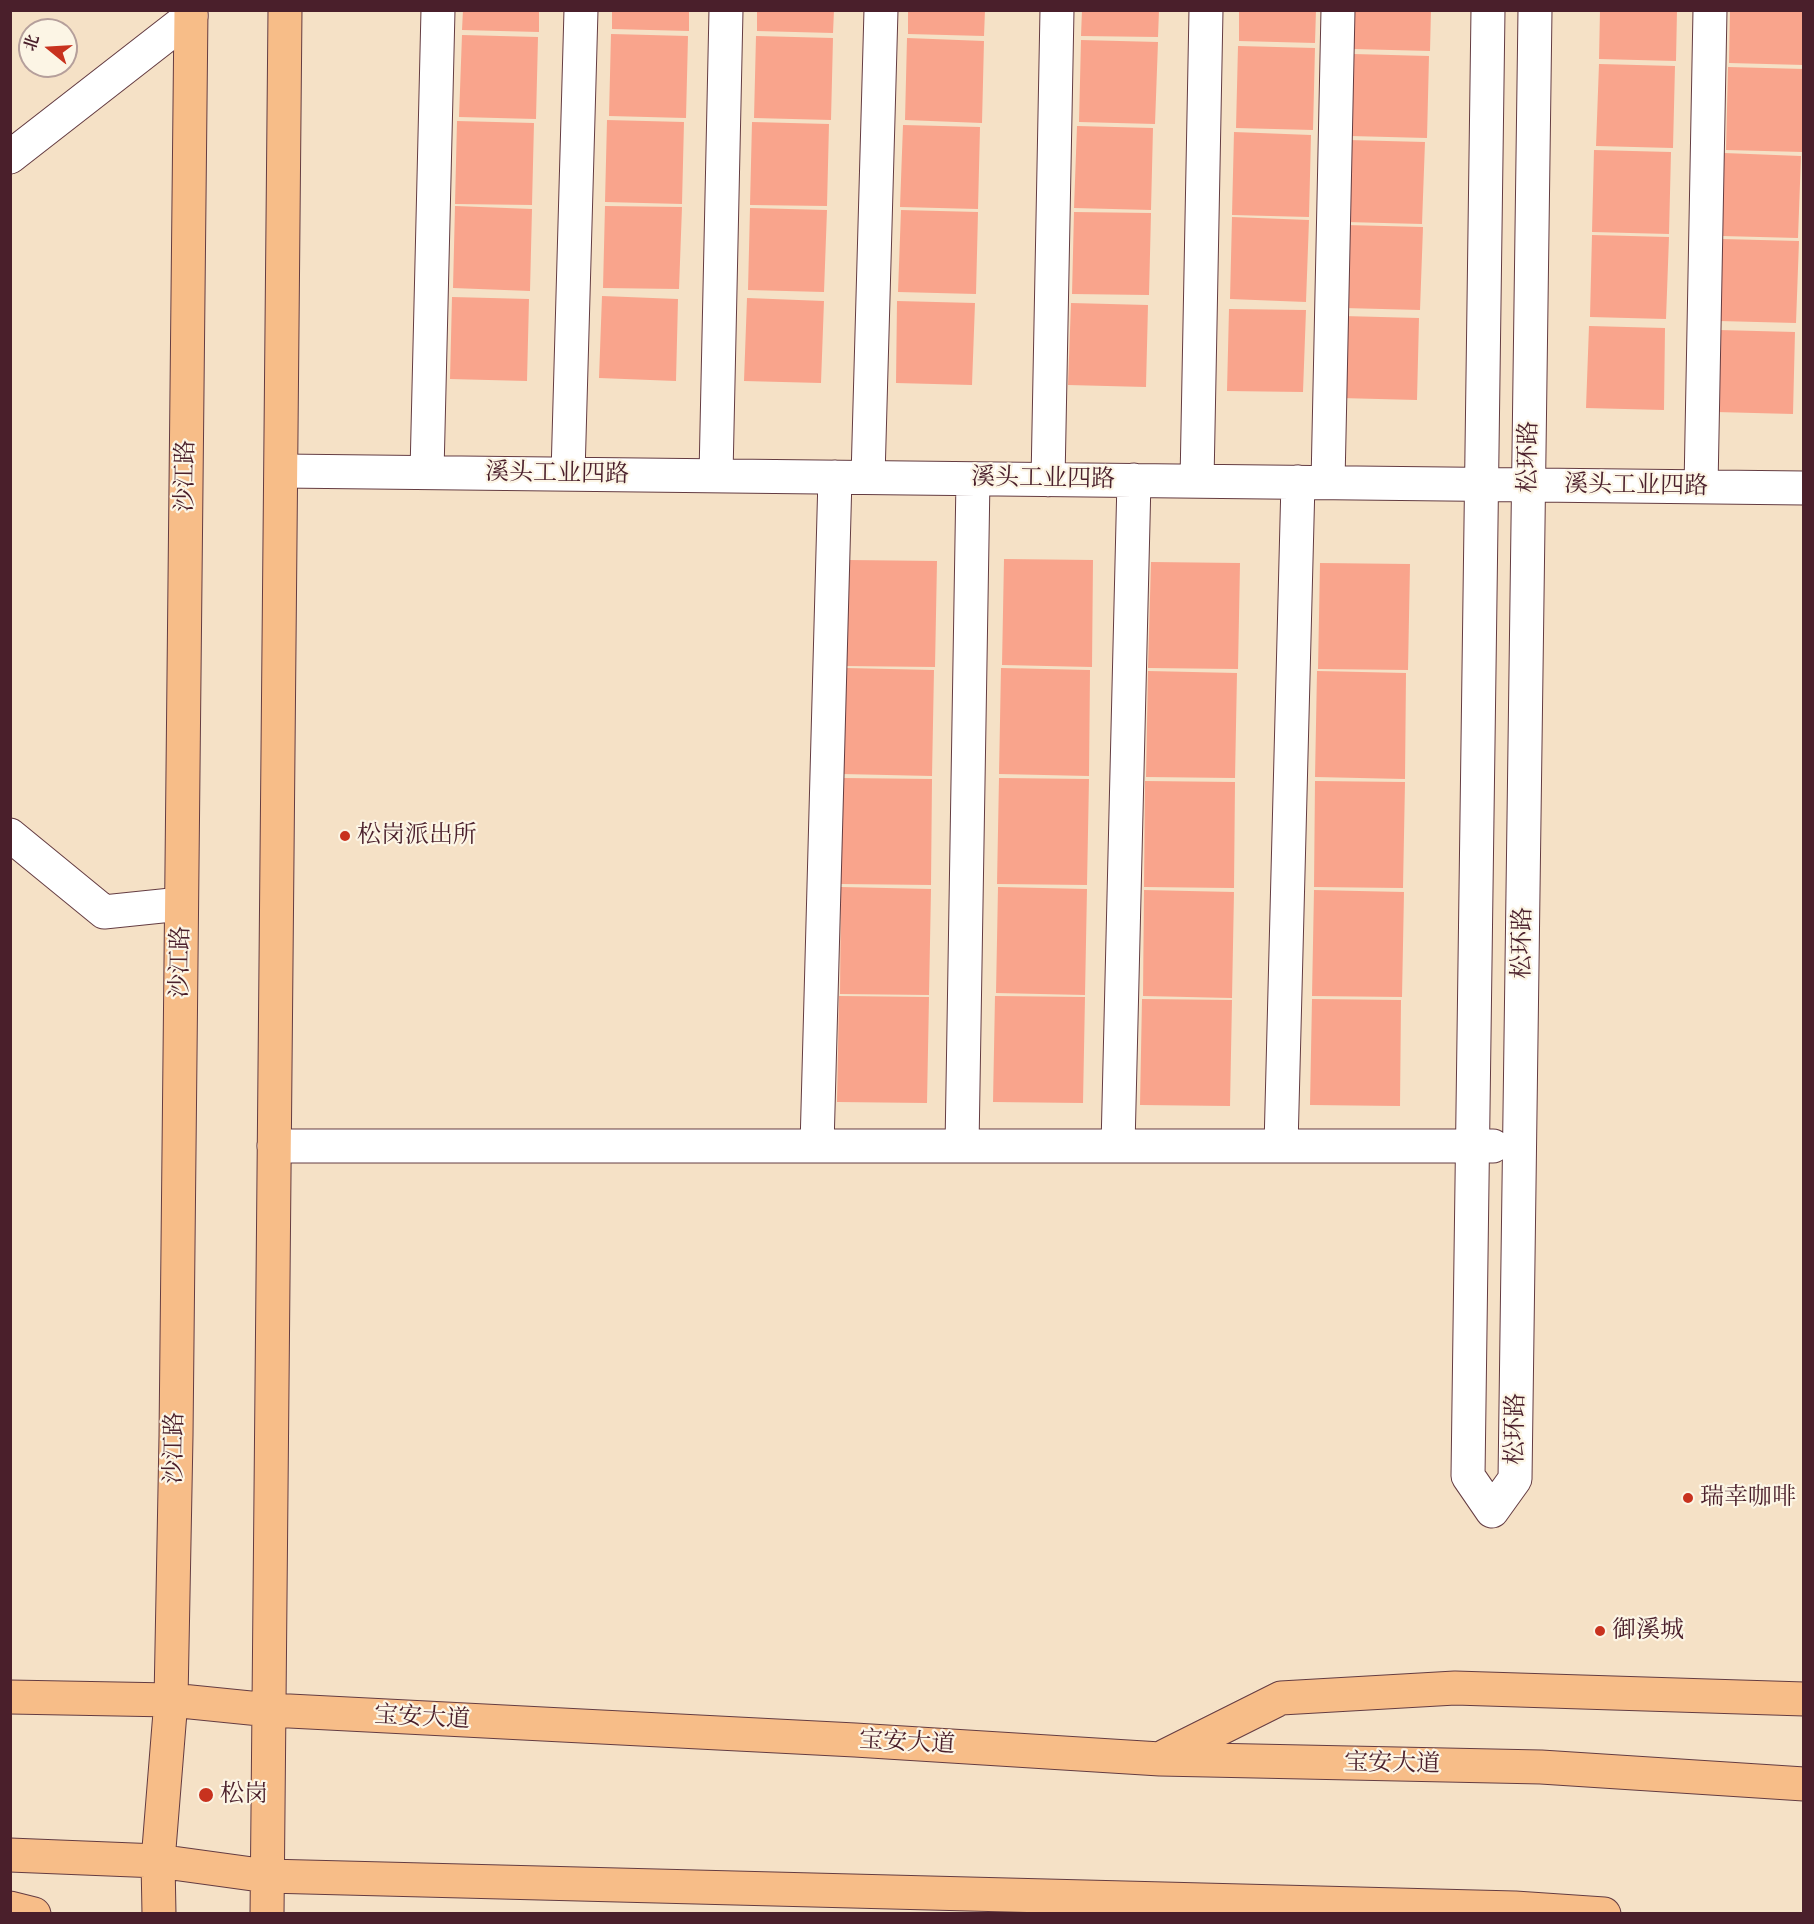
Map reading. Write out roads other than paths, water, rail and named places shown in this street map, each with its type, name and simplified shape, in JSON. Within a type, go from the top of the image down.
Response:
[{"type":"main road","points":[[267,1914],[285,10]]},
{"type":"main road","name":"沙江路","points":[[159,1914],[158,1861],[171,1700],[191,13]]},
{"type":"main road","points":[[1160,1759],[1281,1698],[1455,1688],[1803,1699]]},
{"type":"main road","name":"宝安大道","points":[[10,1697],[171,1700],[270,1710],[855,1740],[1160,1759],[1542,1767],[1803,1784]]},
{"type":"main road","points":[[10,1854],[158,1861],[267,1876],[1604,1914]]},
{"type":"main road","points":[[10,1908],[34,1914]]},
{"type":"street","points":[[427,472],[438,10]]},
{"type":"street","points":[[568,474],[581,10]]},
{"type":"street","points":[[716,475],[726,10]]},
{"type":"street","points":[[868,477],[881,10]]},
{"type":"street","points":[[1048,480],[1057,10]]},
{"type":"street","points":[[1197,481],[1206,10]]},
{"type":"street","points":[[1281,1146],[1338,10]]},
{"type":"street","name":"松环路","points":[[1488,10],[1468,1476],[1492,1511],[1515,1479],[1535,10]]},
{"type":"street","points":[[1701,487],[1710,10]]},
{"type":"street","points":[[10,157],[191,13]]},
{"type":"street","name":"溪头工业四路","points":[[282,471],[1803,488]]},
{"type":"street","points":[[817,1146],[835,477]]},
{"type":"street","points":[[962,1146],[974,478]]},
{"type":"street","points":[[1118,1146],[1134,480]]},
{"type":"street","points":[[10,836],[104,912],[181,904]]},
{"type":"street","points":[[274,1146],[1520,1147]]},
{"type":"place","name":"松岗派出所","points":[[345,836]]},
{"type":"place","name":"瑞幸咖啡","points":[[1688,1498]]},
{"type":"place","name":"御溪城","points":[[1600,1631]]},
{"type":"place","name":"松岗","points":[[206,1795]]}]
